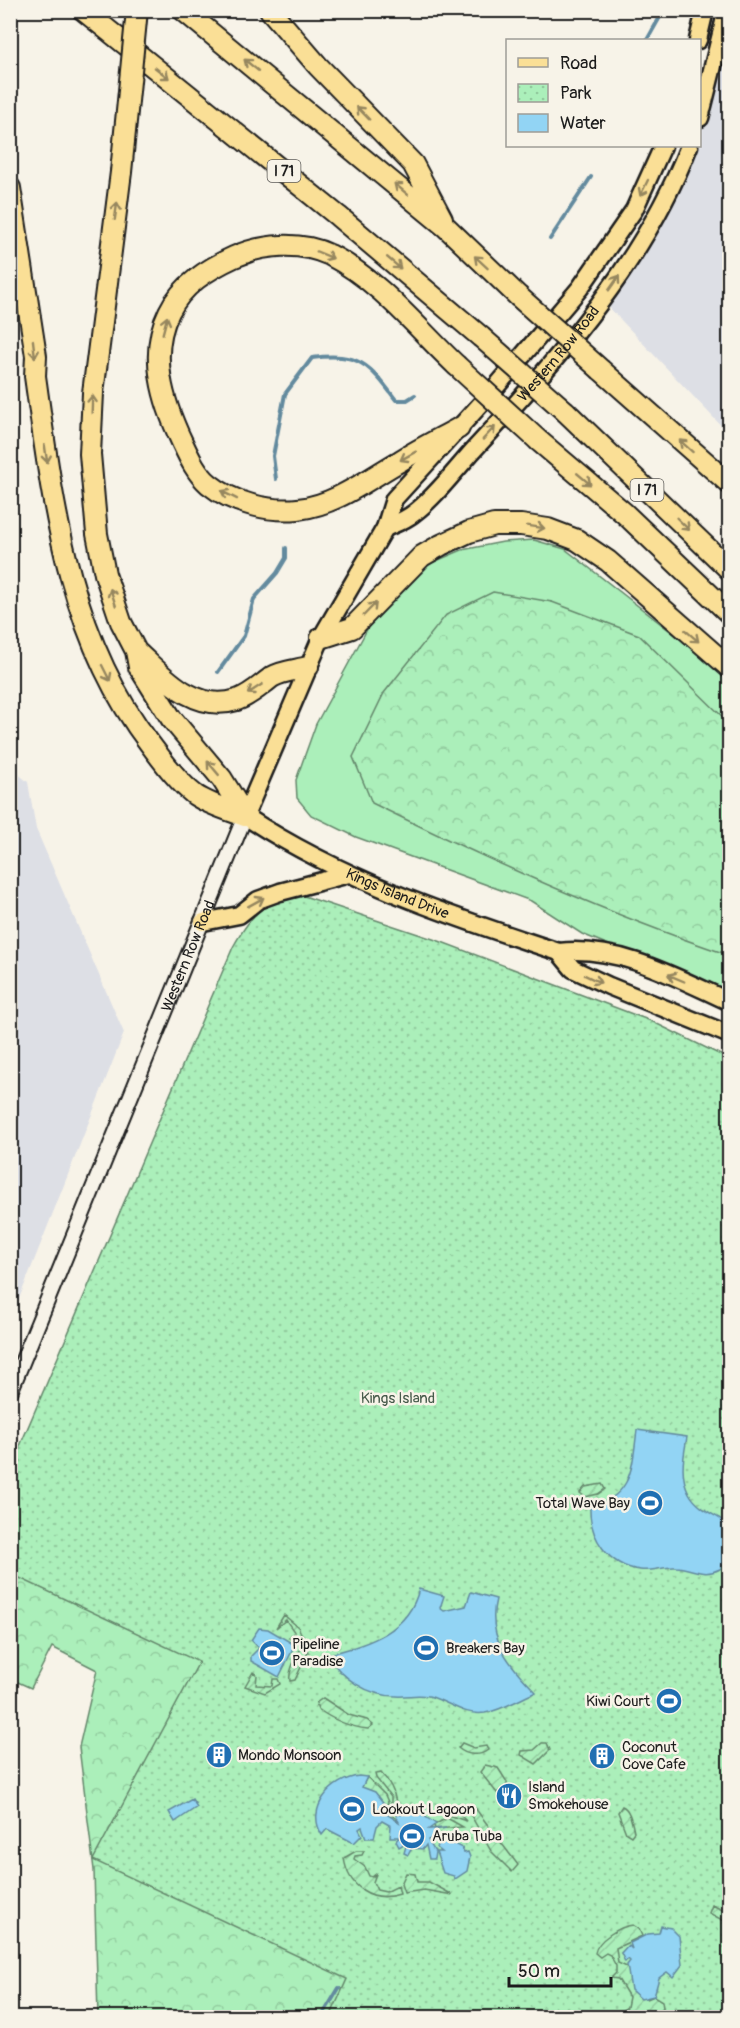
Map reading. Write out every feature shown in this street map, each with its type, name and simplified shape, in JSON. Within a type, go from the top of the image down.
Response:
[{"type":"highway","name":"I 71","points":[[83,10],[338,216],[481,337],[565,411],[729,570]]},
{"type":"highway","points":[[137,10],[121,172],[99,333],[90,454],[94,514],[105,574],[121,622],[136,651],[139,667],[171,718],[222,779],[245,816]]},
{"type":"highway","points":[[183,10],[446,227],[518,296],[729,484]]},
{"type":"highway","points":[[270,10],[318,66],[413,164],[446,227]]},
{"type":"highway","points":[[10,188],[36,356],[35,376],[55,516],[84,623],[110,681],[138,728],[155,751],[194,794],[215,806],[245,816]]},
{"type":"highway","points":[[459,428],[342,496],[321,505],[297,509],[268,508],[244,502],[208,483],[192,464],[170,418],[160,384],[159,346],[169,312],[185,289],[208,269],[245,252],[279,246],[306,247],[330,255],[354,270],[377,289],[539,441],[624,513],[729,614]]},
{"type":"highway","points":[[321,638],[352,628],[422,556],[441,545],[469,532],[494,525],[521,525],[548,529],[577,540],[608,561],[729,668]]},
{"type":"highway","points":[[136,651],[168,683],[201,700],[221,702],[238,699],[274,676],[308,667]]},
{"type":"main road","points":[[698,39],[705,10]]},
{"type":"main road","points":[[701,110],[727,10]]},
{"type":"main road","name":"Western Row Road","points":[[245,816],[321,638],[361,566],[386,528],[394,499],[459,428],[580,288],[634,210],[663,147]]},
{"type":"main road","name":"Western Row Road","points":[[386,528],[414,514],[505,416],[602,300],[652,224],[675,181],[689,147]]},
{"type":"main road","name":"Kings Island Drive","points":[[245,816],[286,843],[350,874],[559,952],[578,950],[620,956],[729,1002]]},
{"type":"main road","points":[[202,922],[239,915],[249,905],[280,892],[350,874]]},
{"type":"main road","name":"Kings Island Drive","points":[[559,952],[573,969],[729,1035]]},
{"type":"street","name":"Western Row Road","points":[[10,1392],[245,816]]},
{"type":"shaded area","points":[[729,11],[729,434],[602,300],[688,147],[701,147],[701,114]]},
{"type":"shaded area","points":[[11,772],[17,773],[28,782],[36,829],[124,1033],[11,1319]]},
{"type":"green space","points":[[534,540],[565,549],[729,677],[729,994],[582,934],[531,901],[356,837],[311,815],[297,798],[296,780],[316,724],[384,598],[415,570],[462,550],[503,542]]},
{"type":"green space","points":[[493,592],[552,602],[639,635],[729,723],[729,955],[638,922],[548,885],[372,803],[353,757],[384,693],[446,615]]},
{"type":"green space","name":"Kings Island","points":[[304,896],[439,941],[651,1021],[729,1059],[729,2017],[330,2017],[347,1979],[93,1860],[199,1662],[11,1574],[11,1467],[233,947],[246,925],[269,904]]},
{"type":"green space","points":[[602,1484],[605,1489],[598,1494],[585,1497],[580,1493],[585,1487]]},
{"type":"green space","points":[[11,1569],[215,1666],[319,1917],[395,2017],[98,2017],[94,1870],[79,1747],[97,1670],[52,1647],[31,1688],[11,1679]]},
{"type":"green space","points":[[284,1615],[298,1627],[302,1635],[297,1640],[289,1638],[295,1633],[286,1620],[276,1628]]},
{"type":"green space","points":[[306,1647],[308,1652],[295,1680],[290,1681],[290,1673],[295,1660],[301,1648]]},
{"type":"green space","points":[[253,1672],[257,1675],[256,1685],[272,1686],[273,1679],[278,1679],[280,1684],[265,1693],[245,1686]]},
{"type":"green space","points":[[323,1698],[349,1715],[367,1720],[373,1725],[368,1729],[361,1728],[329,1716],[318,1709],[316,1703]]},
{"type":"green space","points":[[462,1743],[474,1748],[486,1746],[488,1750],[481,1754],[469,1754],[458,1748]]},
{"type":"green space","points":[[542,1743],[547,1743],[550,1750],[536,1764],[521,1755],[522,1751],[534,1750]]},
{"type":"green space","points":[[485,1765],[498,1768],[507,1782],[507,1786],[497,1793],[480,1772]]},
{"type":"green space","points":[[381,1773],[393,1791],[399,1822],[391,1814],[391,1797],[376,1778],[375,1774]]},
{"type":"green space","points":[[367,1777],[385,1795],[388,1802],[386,1813],[362,1787]]},
{"type":"green space","points":[[447,1804],[451,1805],[466,1821],[443,1813]]},
{"type":"green space","points":[[622,1806],[629,1813],[634,1832],[631,1836],[626,1833],[618,1812]]},
{"type":"green space","points":[[475,1808],[518,1865],[512,1872],[491,1851],[469,1812]]},
{"type":"green space","points":[[447,1818],[463,1827],[435,1829],[434,1825]]},
{"type":"green space","points":[[356,1851],[364,1851],[362,1855],[355,1856],[354,1859],[365,1867],[369,1876],[376,1874],[373,1882],[377,1890],[386,1892],[398,1886],[400,1894],[380,1896],[371,1894],[356,1885],[346,1868],[344,1858]]},
{"type":"green space","points":[[406,1873],[415,1874],[417,1882],[429,1882],[453,1895],[424,1890],[404,1893],[401,1884]]},
{"type":"green space","points":[[712,1905],[729,1913],[729,1922],[709,1913]]},
{"type":"green space","points":[[633,1925],[639,1929],[642,1936],[616,1948],[618,1963],[629,1968],[631,1982],[647,1999],[654,1996],[662,2001],[663,2008],[657,2013],[617,2017],[618,2013],[627,2007],[629,1997],[618,1979],[611,1978],[616,1973],[616,1966],[610,1955],[606,1953],[600,1957],[595,1953],[600,1943],[610,1934]]},
{"type":"water","name":"Total Wave Bay","points":[[637,1430],[687,1437],[683,1465],[684,1479],[689,1493],[699,1505],[724,1522],[730,1535],[727,1558],[720,1569],[703,1573],[676,1567],[645,1570],[629,1567],[610,1556],[597,1539],[590,1507],[615,1496],[628,1479],[634,1457]]},
{"type":"water","name":"Breakers Bay","points":[[419,1589],[444,1596],[440,1608],[444,1611],[466,1606],[471,1592],[496,1599],[494,1626],[497,1639],[517,1672],[536,1692],[498,1709],[485,1713],[471,1713],[428,1696],[396,1696],[375,1693],[356,1684],[340,1671],[327,1655],[384,1635],[405,1617]]},
{"type":"water","name":"Pipeline Paradise","points":[[259,1628],[268,1629],[295,1645],[279,1677],[251,1661],[251,1656],[259,1648],[251,1640]]},
{"type":"water","name":"Lookout Lagoon","points":[[359,1776],[367,1777],[362,1787],[375,1792],[386,1806],[385,1813],[399,1822],[396,1815],[418,1812],[436,1824],[429,1829],[446,1828],[435,1830],[434,1837],[428,1840],[435,1852],[434,1859],[429,1859],[426,1845],[423,1849],[412,1848],[408,1855],[404,1853],[406,1846],[404,1844],[399,1847],[396,1841],[399,1837],[390,1837],[391,1826],[382,1821],[377,1826],[374,1838],[366,1838],[362,1827],[359,1829],[362,1835],[354,1843],[327,1829],[322,1835],[317,1815],[324,1796],[339,1783]]},
{"type":"water","points":[[192,1799],[197,1807],[175,1822],[169,1812]]},
{"type":"water","points":[[450,1838],[456,1840],[454,1844],[462,1848],[464,1853],[468,1852],[470,1857],[467,1871],[455,1879],[454,1876],[443,1873],[436,1852],[442,1852],[437,1848],[439,1842]]},
{"type":"water","points":[[661,1926],[671,1928],[679,1936],[682,1965],[673,1977],[667,1972],[659,1978],[654,1996],[641,1999],[631,1990],[627,1965],[630,1961],[628,1959],[625,1962],[621,1953],[628,1945],[632,1949],[630,1943],[648,1934],[659,1933]]},
{"type":"waterway","points":[[648,39],[664,10]]},
{"type":"waterway","points":[[550,239],[591,177]]},
{"type":"waterway","points":[[276,479],[273,456],[285,394],[312,358],[352,359],[370,369],[396,400],[407,400],[415,395]]},
{"type":"waterway","points":[[218,672],[244,636],[254,599],[277,573],[286,558],[286,548]]},
{"type":"waterway","points":[[321,2018],[339,1988]]},
{"type":"place","name":"Total Wave Bay","points":[[650,1503]]},
{"type":"place","name":"Breakers Bay","points":[[426,1648]]},
{"type":"place","name":"Pipeline Paradise","points":[[272,1653]]},
{"type":"place","name":"Kiwi Court","points":[[669,1701]]},
{"type":"place","name":"Mondo Monsoon","points":[[219,1755]]},
{"type":"place","name":"Coconut Cove Cafe","points":[[602,1756]]},
{"type":"place","name":"Island Smokehouse","points":[[509,1796]]},
{"type":"place","name":"Lookout Lagoon","points":[[352,1809]]},
{"type":"place","name":"Aruba Tuba","points":[[412,1836]]}]
